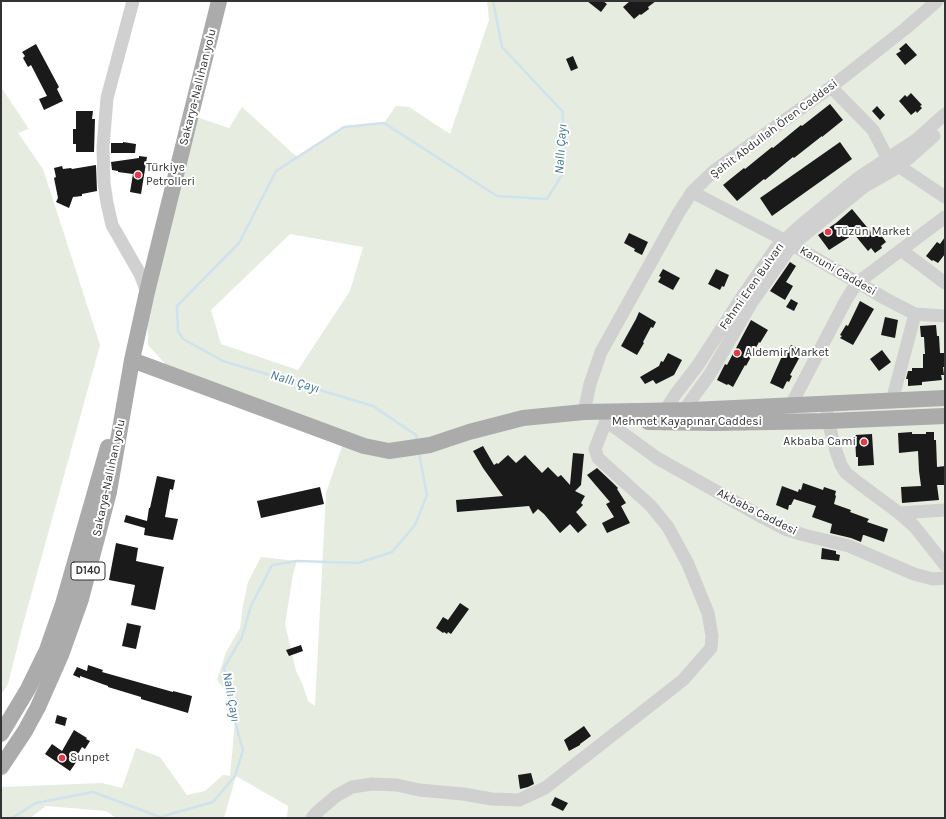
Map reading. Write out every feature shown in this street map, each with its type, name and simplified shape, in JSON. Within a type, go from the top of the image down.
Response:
[{"type":"main road","name":"Sakarya-Nallıhan yolu","points":[[1,767],[25,731],[38,707],[61,655],[81,599],[109,492],[132,360],[147,292],[219,1]]},
{"type":"main road","name":"Sakarya-Nallıhan yolu","points":[[2,731],[28,689],[46,650],[63,604],[132,360]]},
{"type":"main road","points":[[132,360],[364,446],[390,451],[430,445],[469,432],[523,418],[584,412],[662,416]]},
{"type":"main road","name":"Mehmet Kayapınar Caddesi","points":[[430,445],[533,426],[587,421],[681,416],[791,405],[945,398]]},
{"type":"main road","name":"Mehmet Kayapınar Caddesi","points":[[681,416],[714,423],[828,421],[945,416]]},
{"type":"street","points":[[133,1],[108,98],[103,147],[104,183],[112,225],[140,274],[147,292]]},
{"type":"street","name":"Şehit Abdullah Ören Caddesi","points":[[584,412],[590,384],[601,352],[679,212],[692,192],[715,170],[831,87],[905,29],[937,1]]},
{"type":"street","points":[[831,87],[873,130],[888,159],[945,197]]},
{"type":"street","name":"Fehmi Eren Bulvarı","points":[[681,416],[710,374],[788,242],[801,225],[858,178],[916,140],[945,114]]},
{"type":"street","name":"Fehmi Eren Bulvarı","points":[[662,416],[776,248],[788,242],[865,186],[900,166],[945,126]]},
{"type":"street","name":"Kanuni Caddesi","points":[[692,192],[788,242],[857,283],[915,314],[945,316]]},
{"type":"street","points":[[791,405],[846,300],[857,283],[945,217]]},
{"type":"street","points":[[901,250],[945,283]]},
{"type":"street","points":[[892,401],[915,314]]},
{"type":"street","points":[[826,404],[828,421],[836,451],[841,465],[846,473],[914,526],[945,565]]},
{"type":"street","points":[[312,818],[336,796],[352,787],[372,784],[397,785],[419,790],[463,794],[492,799],[519,800],[545,788],[683,680],[711,648],[712,636],[708,613],[688,564],[668,527],[651,506],[598,458],[595,449],[606,421]]},
{"type":"street","name":"Akbaba Caddesi","points":[[606,421],[658,458],[785,529],[849,546],[914,574],[933,578],[945,578]]},
{"type":"street","points":[[899,513],[945,510]]},
{"type":"shaded area","points":[[487,1],[945,1],[945,818],[287,818],[288,806],[236,776],[224,818],[116,818],[106,811],[46,806],[30,818],[1,818],[2,787],[102,783],[122,788],[136,748],[160,757],[187,795],[205,791],[223,775],[230,776],[236,702],[217,680],[226,652],[240,628],[248,582],[261,557],[297,561],[293,574],[285,624],[296,671],[308,701],[315,706],[326,493],[347,432],[168,367],[148,345],[147,292],[191,115],[229,128],[242,107],[297,157],[346,126],[384,123],[396,106],[409,107],[450,134],[489,20]],"holes":[[[290,234],[363,247],[350,291],[298,370],[221,344],[211,310]]]},
{"type":"shaded area","points":[[1,87],[29,129],[18,133],[43,169],[100,345],[8,684],[1,695]]},
{"type":"building","points":[[587,1],[603,1],[607,4],[601,12]]},
{"type":"building","points":[[630,1],[656,1],[648,7],[649,9],[634,19],[623,7]]},
{"type":"building","points":[[906,43],[917,55],[905,65],[896,54],[901,51],[899,49]]},
{"type":"building","points":[[36,44],[59,87],[57,89],[63,101],[44,110],[39,99],[47,96],[31,65],[28,67],[23,58],[25,56],[22,52]]},
{"type":"building","points":[[573,56],[578,68],[571,71],[566,59]]},
{"type":"building","points":[[911,93],[922,105],[920,106],[922,108],[917,113],[916,111],[911,115],[899,101],[905,95],[907,97]]},
{"type":"building","points":[[830,104],[843,120],[737,201],[723,185]]},
{"type":"building","points":[[877,106],[885,115],[880,120],[872,111]]},
{"type":"building","points":[[76,111],[93,111],[92,119],[95,119],[94,152],[76,152],[76,144],[73,144],[73,129],[76,129]]},
{"type":"building","points":[[123,142],[136,144],[135,153],[111,153],[111,143]]},
{"type":"building","points":[[840,142],[852,159],[772,216],[760,198]]},
{"type":"building","points":[[139,156],[147,157],[141,194],[130,192],[133,174],[112,170],[111,162],[139,158]]},
{"type":"building","points":[[96,165],[97,191],[82,194],[82,196],[73,197],[69,208],[56,202],[58,198],[54,178],[56,177],[54,168],[62,166],[63,169],[72,169]]},
{"type":"building","points":[[852,209],[871,232],[876,228],[886,242],[881,246],[882,248],[875,253],[871,248],[868,251],[854,234],[829,250],[818,235],[836,223]]},
{"type":"building","points":[[629,233],[648,242],[642,255],[624,243]]},
{"type":"building","points":[[945,237],[945,254],[938,263],[933,260],[932,261],[926,256],[937,242],[940,244]]},
{"type":"building","points":[[790,262],[796,266],[786,282],[793,286],[785,300],[770,291]]},
{"type":"building","points":[[663,269],[680,278],[673,290],[658,282],[661,277],[659,276]]},
{"type":"building","points":[[716,269],[729,275],[724,287],[722,286],[720,290],[708,284]]},
{"type":"building","points":[[791,299],[798,303],[794,311],[786,307]]},
{"type":"building","points":[[860,301],[874,309],[853,345],[840,338],[842,336],[840,335],[846,325],[848,326]]},
{"type":"building","points":[[639,312],[656,322],[653,328],[651,327],[637,355],[621,346]]},
{"type":"building","points":[[885,317],[898,320],[895,338],[881,335]]},
{"type":"building","points":[[751,320],[768,330],[760,343],[759,342],[733,387],[717,380],[725,364],[727,365]]},
{"type":"building","points":[[936,325],[937,336],[939,336],[940,353],[945,353],[945,367],[943,367],[944,375],[941,375],[942,380],[922,382],[922,385],[908,386],[908,379],[906,379],[908,371],[912,371],[912,368],[923,368],[923,354],[925,354],[924,337],[921,337],[920,326]]},
{"type":"building","points":[[791,345],[803,351],[790,375],[792,376],[789,382],[787,381],[783,389],[770,383],[783,354],[785,355]]},
{"type":"building","points":[[882,350],[891,362],[879,371],[870,359]]},
{"type":"building","points":[[668,353],[682,360],[674,375],[656,384],[653,380],[645,384],[640,377],[659,366],[661,361],[663,362]]},
{"type":"building","points":[[912,432],[912,434],[926,434],[926,432],[934,432],[934,440],[936,440],[937,467],[945,466],[945,485],[937,485],[939,500],[902,503],[901,487],[921,486],[918,451],[899,453],[898,433]]},
{"type":"building","name":"Akbaba Cami","points":[[872,434],[874,465],[858,466],[855,435]]},
{"type":"building","points":[[483,446],[494,465],[497,463],[498,464],[508,455],[516,463],[525,455],[542,473],[548,467],[558,477],[561,475],[570,485],[573,453],[584,454],[581,485],[575,491],[585,496],[581,503],[583,505],[576,512],[587,525],[578,533],[570,524],[560,533],[544,514],[538,509],[533,514],[529,506],[457,512],[456,500],[503,496],[473,451]]},
{"type":"building","points":[[597,468],[618,488],[617,489],[626,503],[621,506],[630,523],[607,533],[602,523],[614,517],[606,504],[610,502],[587,475]]},
{"type":"building","points":[[157,476],[175,480],[173,490],[170,489],[165,517],[178,519],[173,540],[144,535],[145,528],[124,522],[126,515],[147,521]]},
{"type":"building","points":[[803,483],[823,490],[824,487],[836,491],[834,504],[869,519],[867,522],[888,529],[884,542],[863,535],[861,542],[830,533],[832,524],[812,517],[816,506],[794,499],[791,505],[789,505],[788,510],[776,505],[782,486],[798,492],[799,489],[801,490]]},
{"type":"building","points":[[320,487],[324,504],[261,518],[257,501]]},
{"type":"building","points":[[116,543],[138,548],[136,561],[164,567],[155,610],[131,605],[135,585],[109,580]]},
{"type":"building","points":[[822,548],[836,551],[836,554],[840,555],[839,561],[821,559]]},
{"type":"building","points":[[460,603],[469,609],[451,634],[448,632],[447,634],[444,632],[443,633],[436,628],[443,617],[448,620]]},
{"type":"building","points":[[127,623],[141,626],[136,649],[122,646]]},
{"type":"building","points":[[301,645],[303,651],[289,656],[286,650]]},
{"type":"building","points":[[88,665],[103,670],[102,672],[192,696],[188,713],[141,699],[141,697],[108,687],[80,676],[80,678],[73,675],[77,667],[87,671]]},
{"type":"building","points":[[57,715],[67,718],[65,726],[55,723]]},
{"type":"building","points":[[584,726],[591,736],[580,745],[569,751],[564,740]]},
{"type":"building","points":[[74,730],[90,741],[85,749],[82,747],[75,759],[77,761],[70,771],[45,754],[52,744],[62,751]]},
{"type":"building","points":[[531,773],[534,784],[520,789],[518,775]]},
{"type":"building","points":[[555,797],[568,803],[563,811],[551,805]]},
{"type":"waterway","name":"Nallı Çayı","points":[[417,442],[416,435],[373,406],[223,361],[183,339],[178,331],[177,306],[239,243],[276,171],[344,127],[384,123],[497,196],[547,199],[562,175],[563,112],[502,47],[493,1]]},
{"type":"waterway","name":"Nallı Çayı","points":[[12,818],[36,803],[93,792],[160,817],[213,802],[235,776],[243,750],[232,711],[224,668],[242,637],[251,606],[272,565],[297,561],[358,563],[392,552],[415,525],[427,495],[419,453]]},
{"type":"place","name":"Türkiye Petrolleri","points":[[138,175]]},
{"type":"place","name":"Tüzün Market","points":[[828,232]]},
{"type":"place","name":"Aldemir Market","points":[[737,353]]},
{"type":"place","name":"Akbaba Cami","points":[[864,442]]},
{"type":"place","name":"Sunpet","points":[[62,758]]}]
